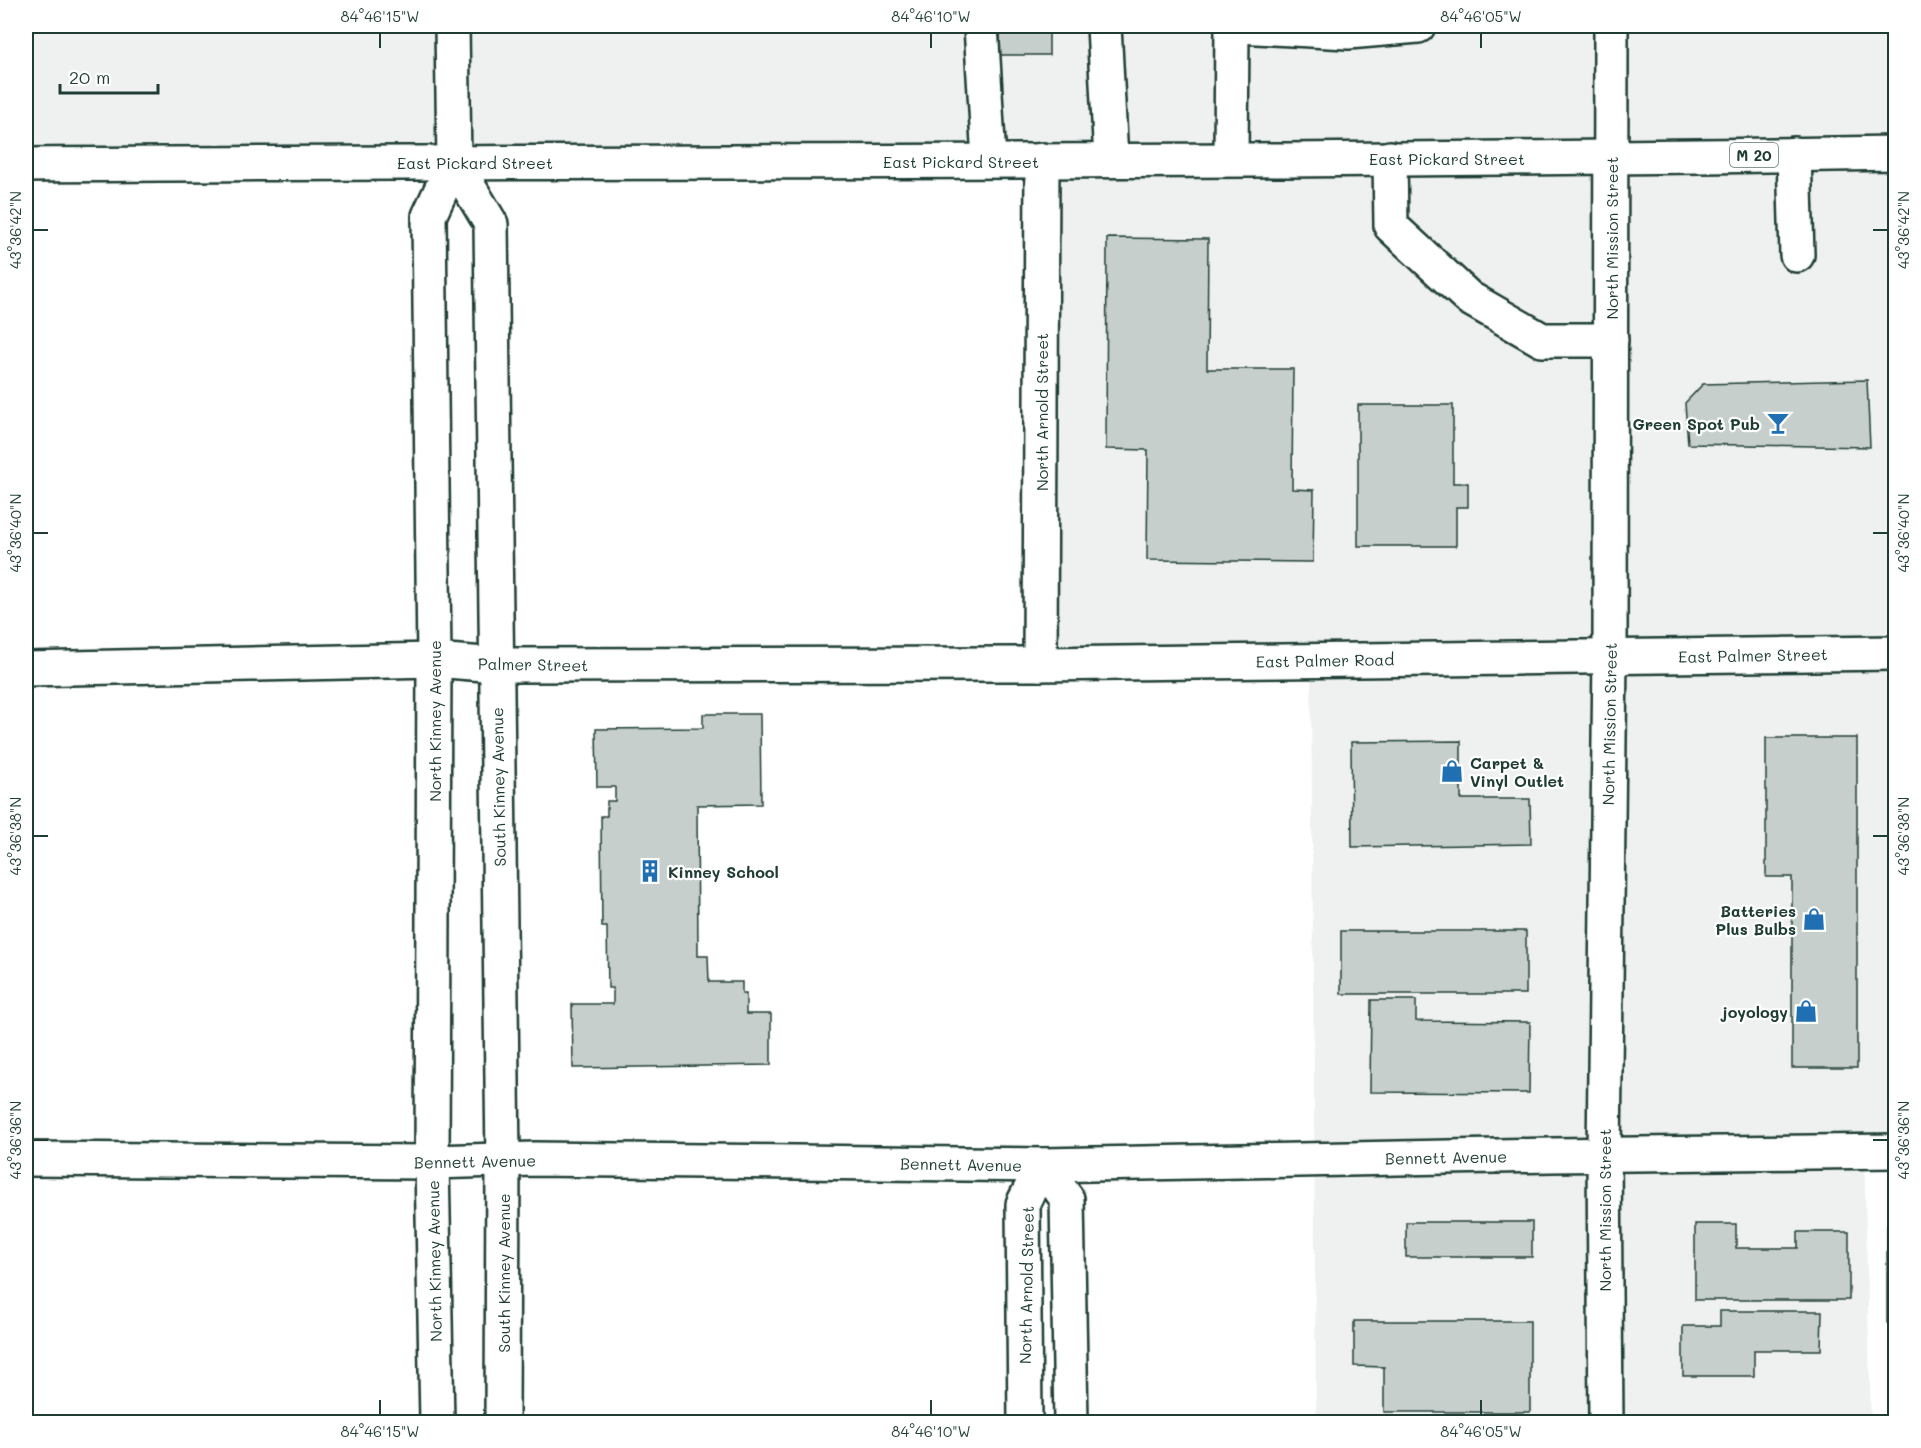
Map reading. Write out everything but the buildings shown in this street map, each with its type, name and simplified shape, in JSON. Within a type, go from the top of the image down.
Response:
[{"type":"street","name":"North Kinney Avenue","points":[[437,1422],[432,1162],[434,660],[429,216],[454,162],[452,26]]},
{"type":"street","points":[[981,26],[989,160]]},
{"type":"street","points":[[1104,26],[1111,160]]},
{"type":"street","points":[[1231,159],[1232,26]]},
{"type":"street","points":[[1238,26],[1348,32],[1418,26]]},
{"type":"street","name":"North Mission Street","points":[[1606,1422],[1604,1154],[1610,656],[1611,26]]},
{"type":"street","name":"East Pickard Street","points":[[26,165],[1612,157],[1896,153]]},
{"type":"street","points":[[1794,154],[1797,255]]},
{"type":"street","points":[[1390,158],[1391,226],[1469,298],[1542,340],[1611,340]]},
{"type":"street","name":"North Arnold Street","points":[[1040,664],[1042,160]]},
{"type":"street","name":"South Kinney Avenue","points":[[454,162],[491,224],[504,1159],[502,1422]]},
{"type":"street","name":"East Palmer Street","points":[[1610,656],[1896,654]]},
{"type":"street","name":"East Palmer Road","points":[[1040,664],[1610,656]]},
{"type":"street","name":"Palmer Street","points":[[26,669],[434,660],[497,665],[1040,664]]},
{"type":"street","name":"Bennett Avenue","points":[[26,1159],[432,1162],[504,1159],[1043,1165],[1896,1151]]},
{"type":"street","points":[[1043,1165],[1067,1199],[1071,1422]]},
{"type":"street","name":"North Arnold Street","points":[[1025,1422],[1023,1204],[1043,1165]]},
{"type":"shaded area","points":[[26,26],[1895,26],[1896,1151],[1864,1152],[1871,1422],[1316,1422],[1311,661],[1040,664],[1042,161],[26,164]]},
{"type":"place","name":"Green Spot Pub","points":[[1778,423]]},
{"type":"place","name":"Carpet & Vinyl Outlet","points":[[1452,771]]},
{"type":"place","name":"Kinney School","points":[[650,871]]},
{"type":"place","name":"Batteries Plus Bulbs","points":[[1814,919]]},
{"type":"place","name":"joyology","points":[[1806,1011]]}]
